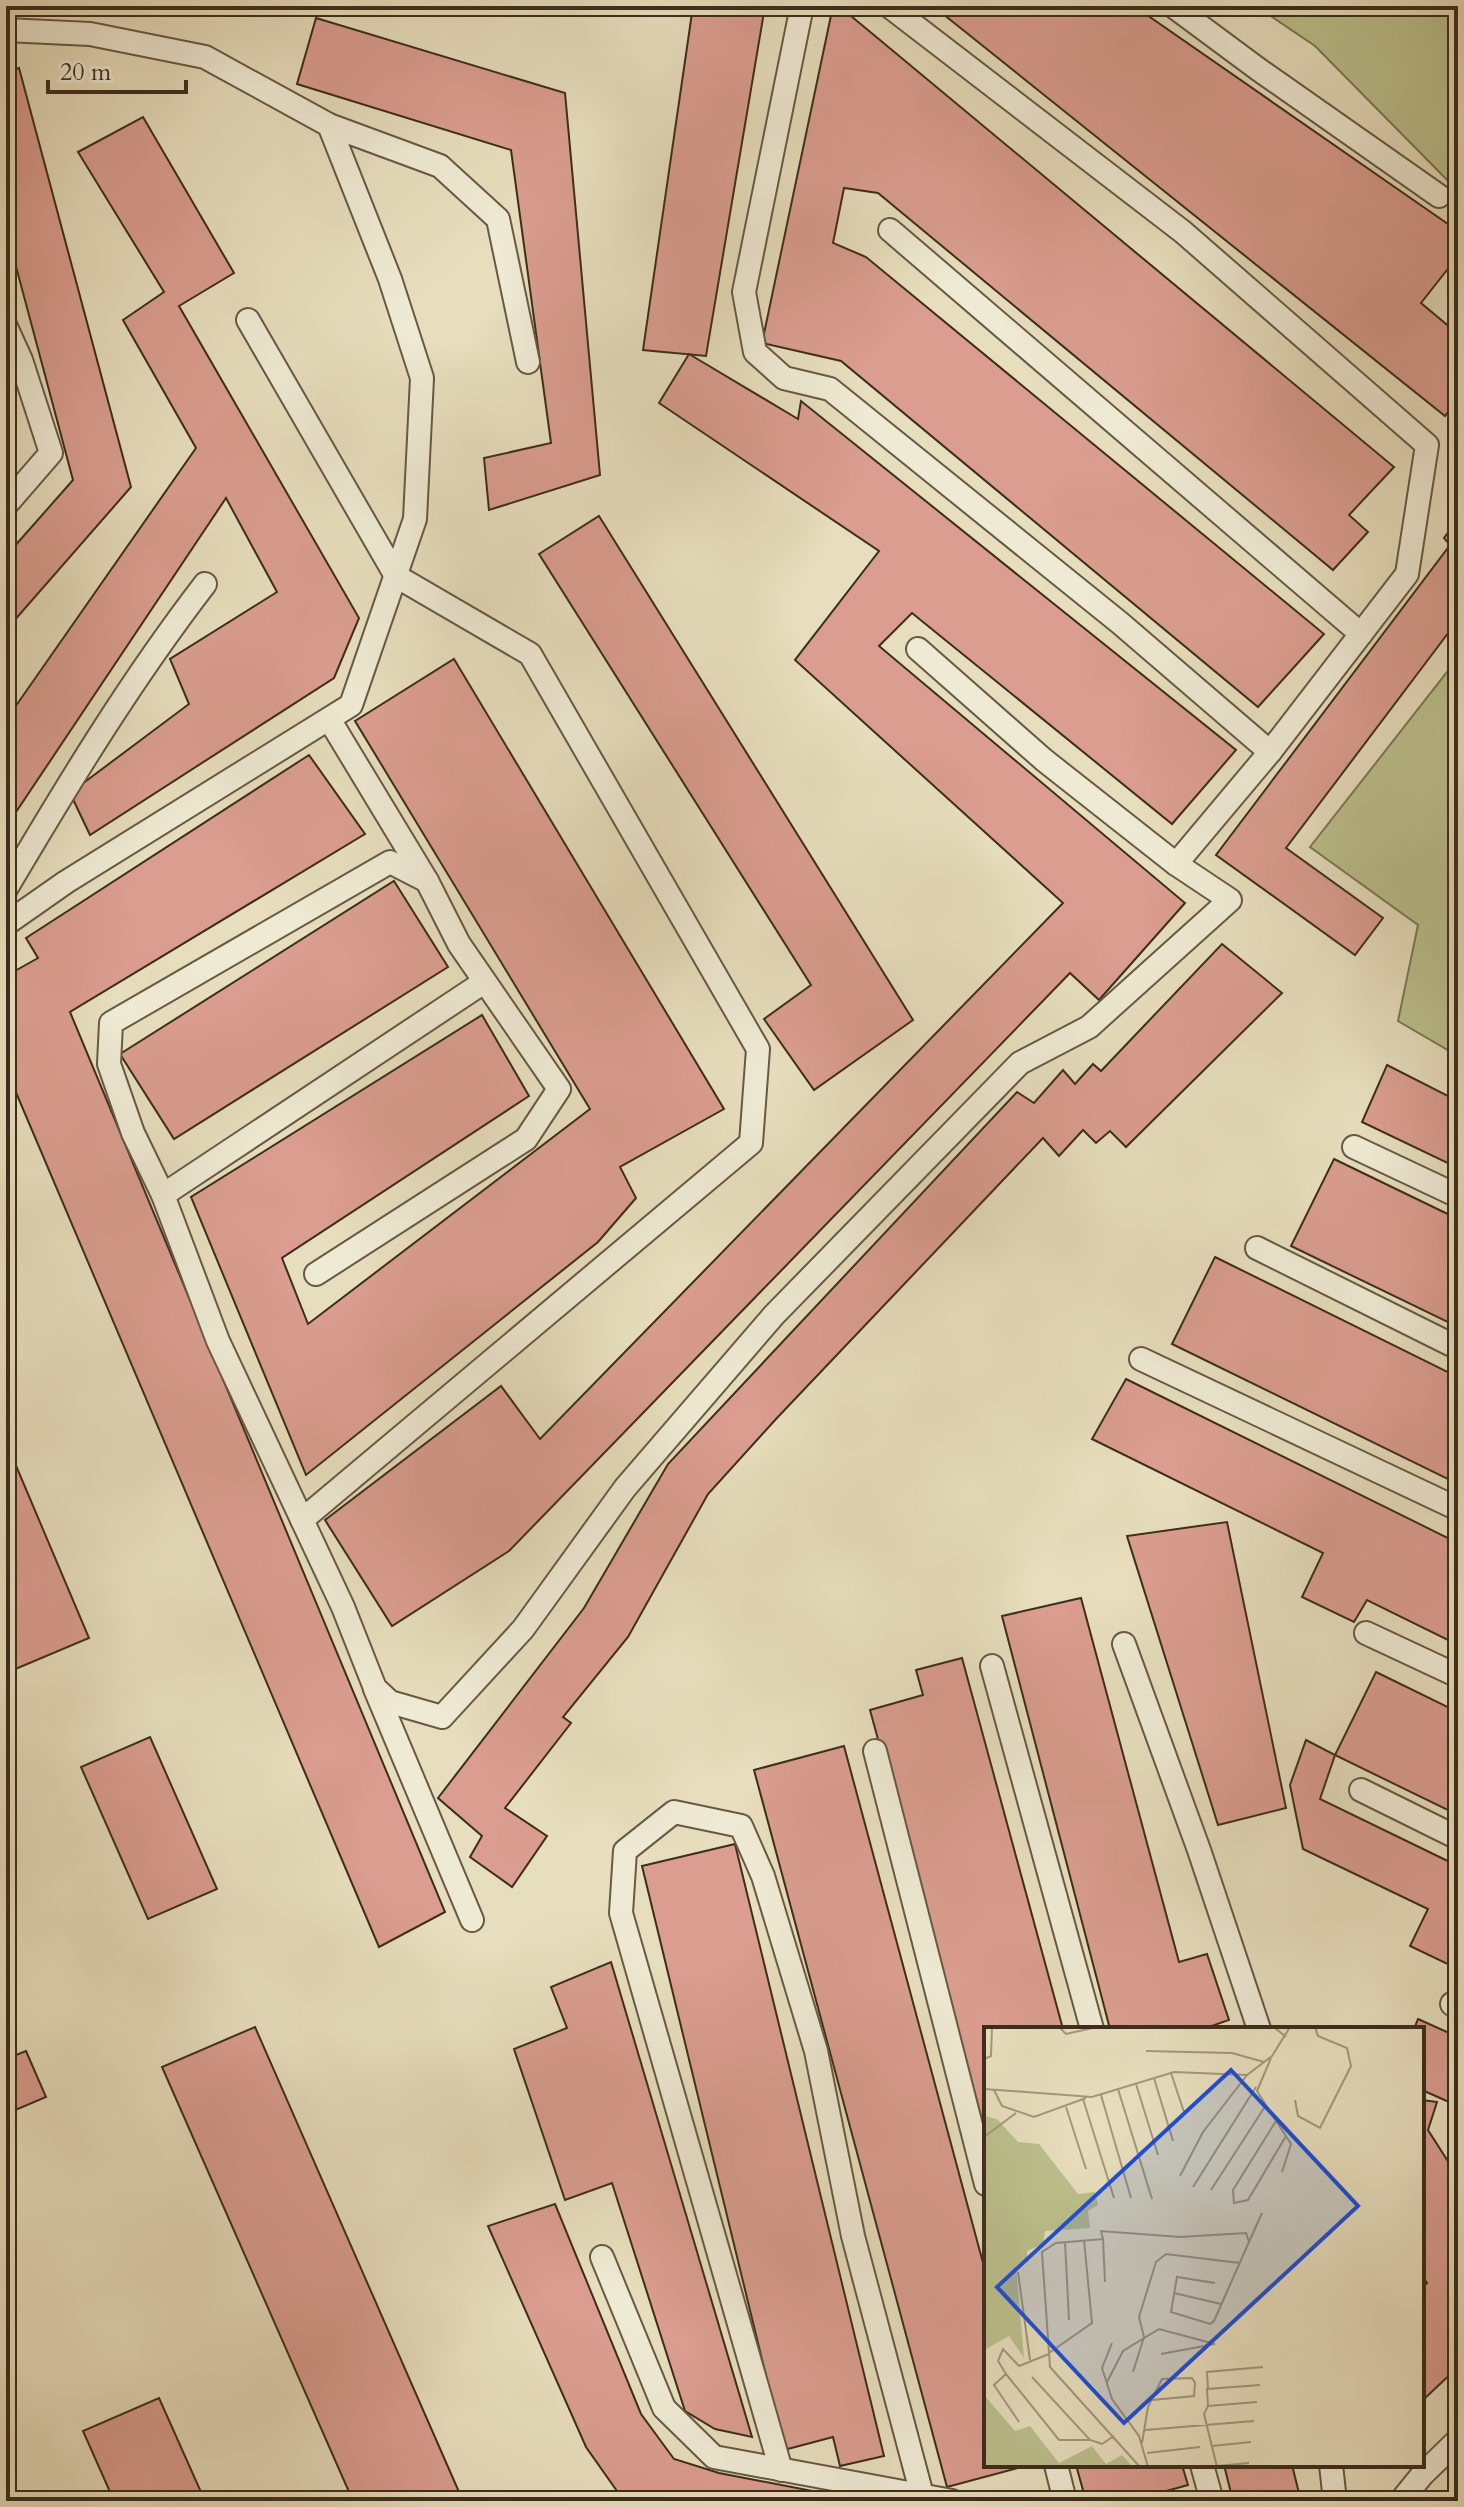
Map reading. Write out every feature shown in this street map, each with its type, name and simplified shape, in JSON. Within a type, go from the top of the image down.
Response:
[{"type":"lane","points":[[802,6],[744,292],[755,352],[784,378],[830,389],[1120,623],[1270,752]]},
{"type":"lane","points":[[889,6],[1183,232],[1427,445],[1407,574],[1270,752],[1176,864]]},
{"type":"lane","points":[[1173,6],[1439,196]]},
{"type":"lane","points":[[6,30],[90,34],[205,57],[329,125],[440,166],[498,219],[528,362]]},
{"type":"lane","points":[[6,924],[66,882],[351,705],[415,519],[422,378],[390,279],[329,125]]},
{"type":"lane","points":[[890,230],[1361,634]]},
{"type":"lane","points":[[248,320],[396,576],[530,654],[758,1049],[751,1143],[302,1520]]},
{"type":"lane","points":[[6,327],[21,360],[51,453],[6,505]]},
{"type":"lane","points":[[6,889],[63,792],[156,647],[205,584]]},
{"type":"lane","points":[[375,1688],[390,1702],[442,1717],[523,1629],[625,1488],[774,1315],[1020,1063],[1089,1027],[1230,900],[1176,864],[1044,760],[918,649]]},
{"type":"lane","points":[[316,1274],[526,1139],[559,1089],[459,944],[427,881],[329,719]]},
{"type":"lane","points":[[427,881],[390,862],[111,1023],[109,1064],[133,1133],[163,1195],[218,1341],[343,1607],[472,1920]]},
{"type":"lane","points":[[163,1195],[484,982]]},
{"type":"lane","points":[[1354,1147],[1458,1196]]},
{"type":"lane","points":[[1257,1248],[1458,1348]]},
{"type":"lane","points":[[1141,1359],[1458,1509]]},
{"type":"lane","points":[[1366,1633],[1458,1676]]},
{"type":"lane","points":[[1124,1644],[1199,1850],[1258,2027]]},
{"type":"lane","points":[[992,1666],[1091,2027]]},
{"type":"lane","points":[[875,1751],[984,2176]]},
{"type":"lane","points":[[1361,1790],[1458,1838]]},
{"type":"lane","points":[[781,2470],[621,1913],[625,1851],[674,1812],[741,1826],[763,1876],[816,2051],[853,2236],[922,2495]]},
{"type":"lane","points":[[602,2257],[664,2408],[714,2457],[952,2501]]},
{"type":"lane","points":[[1401,2501],[1422,2475],[1458,2440]]},
{"type":"lane","points":[[1056,2467],[1065,2501]]},
{"type":"lane","points":[[1203,2467],[1212,2501]]},
{"type":"lane","points":[[1331,2467],[1335,2501]]},
{"type":"green space","points":[[1256,6],[1458,6],[1458,191],[1315,46]]},
{"type":"green space","points":[[1458,658],[1458,1056],[1398,1021],[1418,925],[1310,847]]},
{"type":"building","points":[[693,6],[765,6],[706,356],[643,350]]},
{"type":"building","points":[[833,6],[839,6],[1394,467],[1349,515],[1368,532],[1333,570],[878,193],[844,188],[833,243],[866,257],[1324,634],[1258,707],[841,361],[762,343]]},
{"type":"building","points":[[933,6],[1134,6],[1458,231],[1458,256],[1421,303],[1458,334],[1458,398],[1445,416]]},
{"type":"building","points":[[316,18],[565,93],[600,475],[489,510],[484,458],[551,443],[511,150],[297,84]]},
{"type":"building","points":[[19,68],[131,487],[6,630],[6,556],[73,480],[6,229],[6,72]]},
{"type":"building","points":[[143,117],[234,273],[179,306],[359,618],[334,678],[90,835],[70,793],[189,704],[170,659],[277,592],[226,498],[6,827],[6,720],[196,448],[123,320],[164,292],[78,152]]},
{"type":"building","points":[[689,354],[798,419],[801,401],[1236,750],[1172,824],[912,613],[879,646],[1185,903],[1099,1000],[1070,973],[509,1551],[392,1626],[325,1520],[501,1386],[540,1439],[1063,903],[795,660],[879,551],[659,403]]},
{"type":"building","points":[[6,404],[16,413],[6,424]]},
{"type":"building","points":[[599,516],[913,1020],[814,1090],[764,1019],[811,985],[539,554]]},
{"type":"building","points":[[1458,519],[1458,620],[1286,848],[1383,918],[1355,955],[1216,855],[1450,545],[1444,538]]},
{"type":"building","points":[[454,659],[724,1109],[620,1167],[636,1198],[598,1242],[306,1475],[191,1197],[482,1015],[529,1096],[282,1258],[308,1324],[590,1109],[355,721]]},
{"type":"building","points":[[309,755],[365,834],[70,1012],[445,1912],[379,1947],[6,1069],[6,976],[38,958],[26,938]]},
{"type":"building","points":[[394,881],[448,967],[174,1139],[120,1054]]},
{"type":"building","points":[[1222,944],[1282,993],[1126,1147],[1110,1131],[1096,1143],[1083,1130],[1059,1156],[1043,1138],[776,1419],[708,1494],[628,1637],[563,1717],[571,1723],[505,1808],[547,1836],[512,1887],[470,1857],[482,1836],[438,1798],[584,1608],[668,1464],[1017,1092],[1034,1103],[1063,1070],[1075,1084],[1093,1064],[1101,1071]]},
{"type":"building","points":[[1387,1065],[1458,1101],[1458,1168],[1362,1122]]},
{"type":"building","points":[[1334,1159],[1458,1219],[1458,1327],[1291,1246]]},
{"type":"building","points":[[1215,1257],[1458,1377],[1458,1484],[1172,1344]]},
{"type":"building","points":[[1126,1379],[1458,1543],[1458,1645],[1367,1600],[1354,1622],[1302,1597],[1323,1553],[1092,1439]]},
{"type":"building","points":[[6,1442],[89,1638],[6,1673]]},
{"type":"building","points":[[1227,1522],[1286,1808],[1218,1825],[1127,1536]]},
{"type":"building","points":[[1081,1598],[1179,1962],[1207,1954],[1229,2020],[1209,2027],[1109,2027],[1002,1616]]},
{"type":"building","points":[[962,1658],[1062,2027],[984,2027],[984,2128],[870,1710],[923,1695],[916,1670]]},
{"type":"building","points":[[1376,1672],[1458,1712],[1458,1815],[1335,1755]]},
{"type":"building","points":[[150,1737],[217,1889],[148,1919],[81,1767]]},
{"type":"building","points":[[1306,1740],[1335,1755],[1320,1799],[1458,1866],[1458,1969],[1410,1946],[1428,1909],[1303,1849],[1290,1785]]},
{"type":"building","points":[[844,1746],[984,2267],[984,2467],[1022,2467],[947,2487],[754,1770]]},
{"type":"building","points":[[735,1844],[884,2456],[840,2466],[833,2437],[784,2450],[642,1866]]},
{"type":"building","points":[[611,1962],[752,2437],[715,2429],[685,2411],[612,2183],[565,2200],[514,2049],[567,2028],[551,1987]]},
{"type":"building","points":[[1418,2019],[1458,2037],[1458,2106],[1424,2091],[1424,2027],[1415,2027]]},
{"type":"building","points":[[255,2027],[463,2501],[353,2501],[162,2067]]},
{"type":"building","points":[[26,2051],[46,2097],[6,2114],[6,2059]]},
{"type":"building","points":[[1424,2100],[1437,2102],[1428,2130],[1458,2177],[1458,2367],[1424,2399],[1424,2286],[1427,2283],[1424,2278]]},
{"type":"building","points":[[555,2204],[641,2414],[674,2459],[719,2473],[864,2501],[624,2501],[586,2447],[488,2226]]},
{"type":"building","points":[[159,2398],[205,2501],[114,2501],[83,2431]]},
{"type":"building","points":[[1077,2467],[1183,2467],[1188,2485],[1130,2501],[1086,2501]]},
{"type":"building","points":[[1224,2467],[1292,2467],[1301,2501],[1233,2501]]}]
